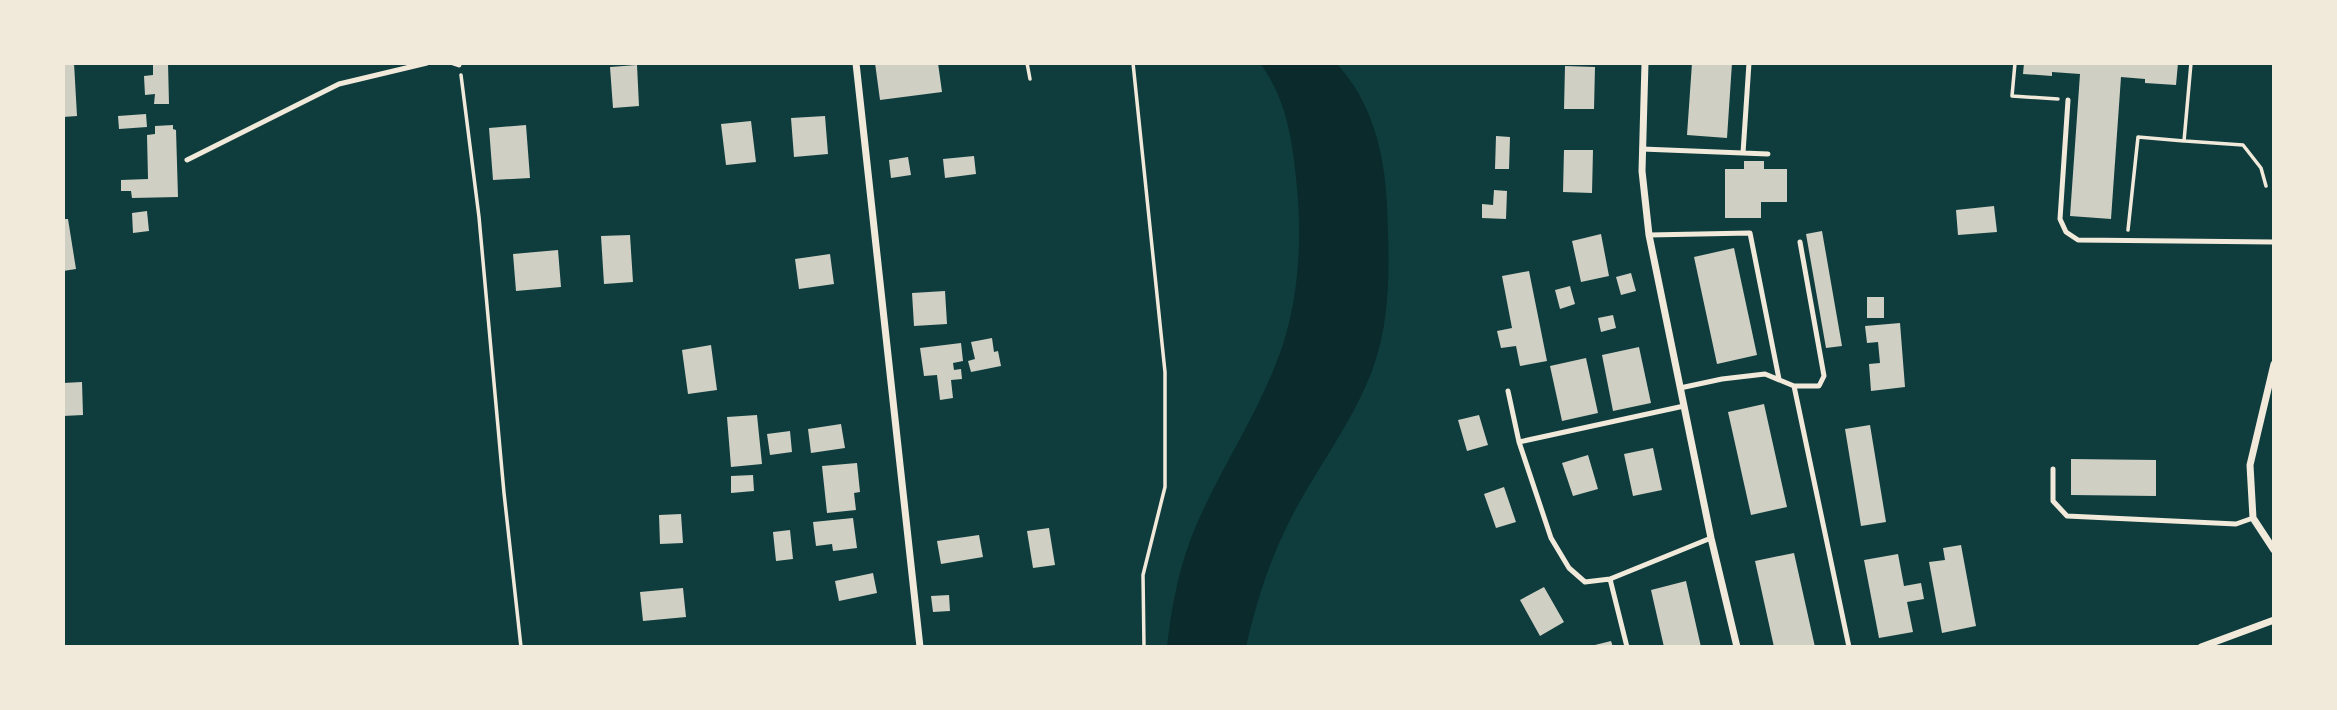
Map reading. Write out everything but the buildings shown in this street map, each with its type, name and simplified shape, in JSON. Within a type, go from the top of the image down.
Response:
[{"type":"street","points":[[856,63],[920,647]]},
{"type":"street","points":[[1645,63],[1642,170],[1649,234],[1711,538],[1737,647]]},
{"type":"street","points":[[2274,364],[2250,465],[2253,517],[2274,550]]},
{"type":"street","points":[[2202,647],[2274,620]]},
{"type":"lane","points":[[187,160],[339,84],[427,63]]},
{"type":"lane","points":[[1743,153],[1749,63]]},
{"type":"lane","points":[[2068,100],[2060,219],[2066,232],[2078,240],[2274,242]]},
{"type":"lane","points":[[1642,149],[1768,154]]},
{"type":"lane","points":[[1649,234],[1750,233],[1779,379]]},
{"type":"lane","points":[[1680,388],[1745,375],[1765,374],[1794,386],[1819,386],[1824,376],[1800,242]]},
{"type":"lane","points":[[1794,386],[1849,647]]},
{"type":"lane","points":[[1508,391],[1519,442],[1551,538],[1569,568],[1585,582],[1610,579],[1711,538]]},
{"type":"lane","points":[[1519,442],[1684,406]]},
{"type":"lane","points":[[2053,468],[2053,501],[2067,516],[2236,524],[2253,517]]},
{"type":"lane","points":[[1610,579],[1627,647]]},
{"type":"path","points":[[1027,63],[1030,79]]},
{"type":"path","points":[[1133,63],[1165,372],[1165,487],[1143,575],[1144,647]]},
{"type":"path","points":[[2015,63],[2012,96],[2068,100]]},
{"type":"path","points":[[2184,141],[2191,63]]},
{"type":"path","points":[[456,64],[479,216],[521,647]]},
{"type":"path","points":[[2127,240],[2137,137],[2243,145],[2261,168],[2266,186]]},
{"type":"water","points":[[1260,63],[1336,63],[1359,94],[1367,111],[1379,148],[1386,186],[1388,267],[1383,328],[1365,388],[1299,503],[1275,552],[1246,647],[1167,647],[1176,592],[1191,538],[1275,367],[1293,301],[1299,219],[1292,147],[1276,89]]}]
